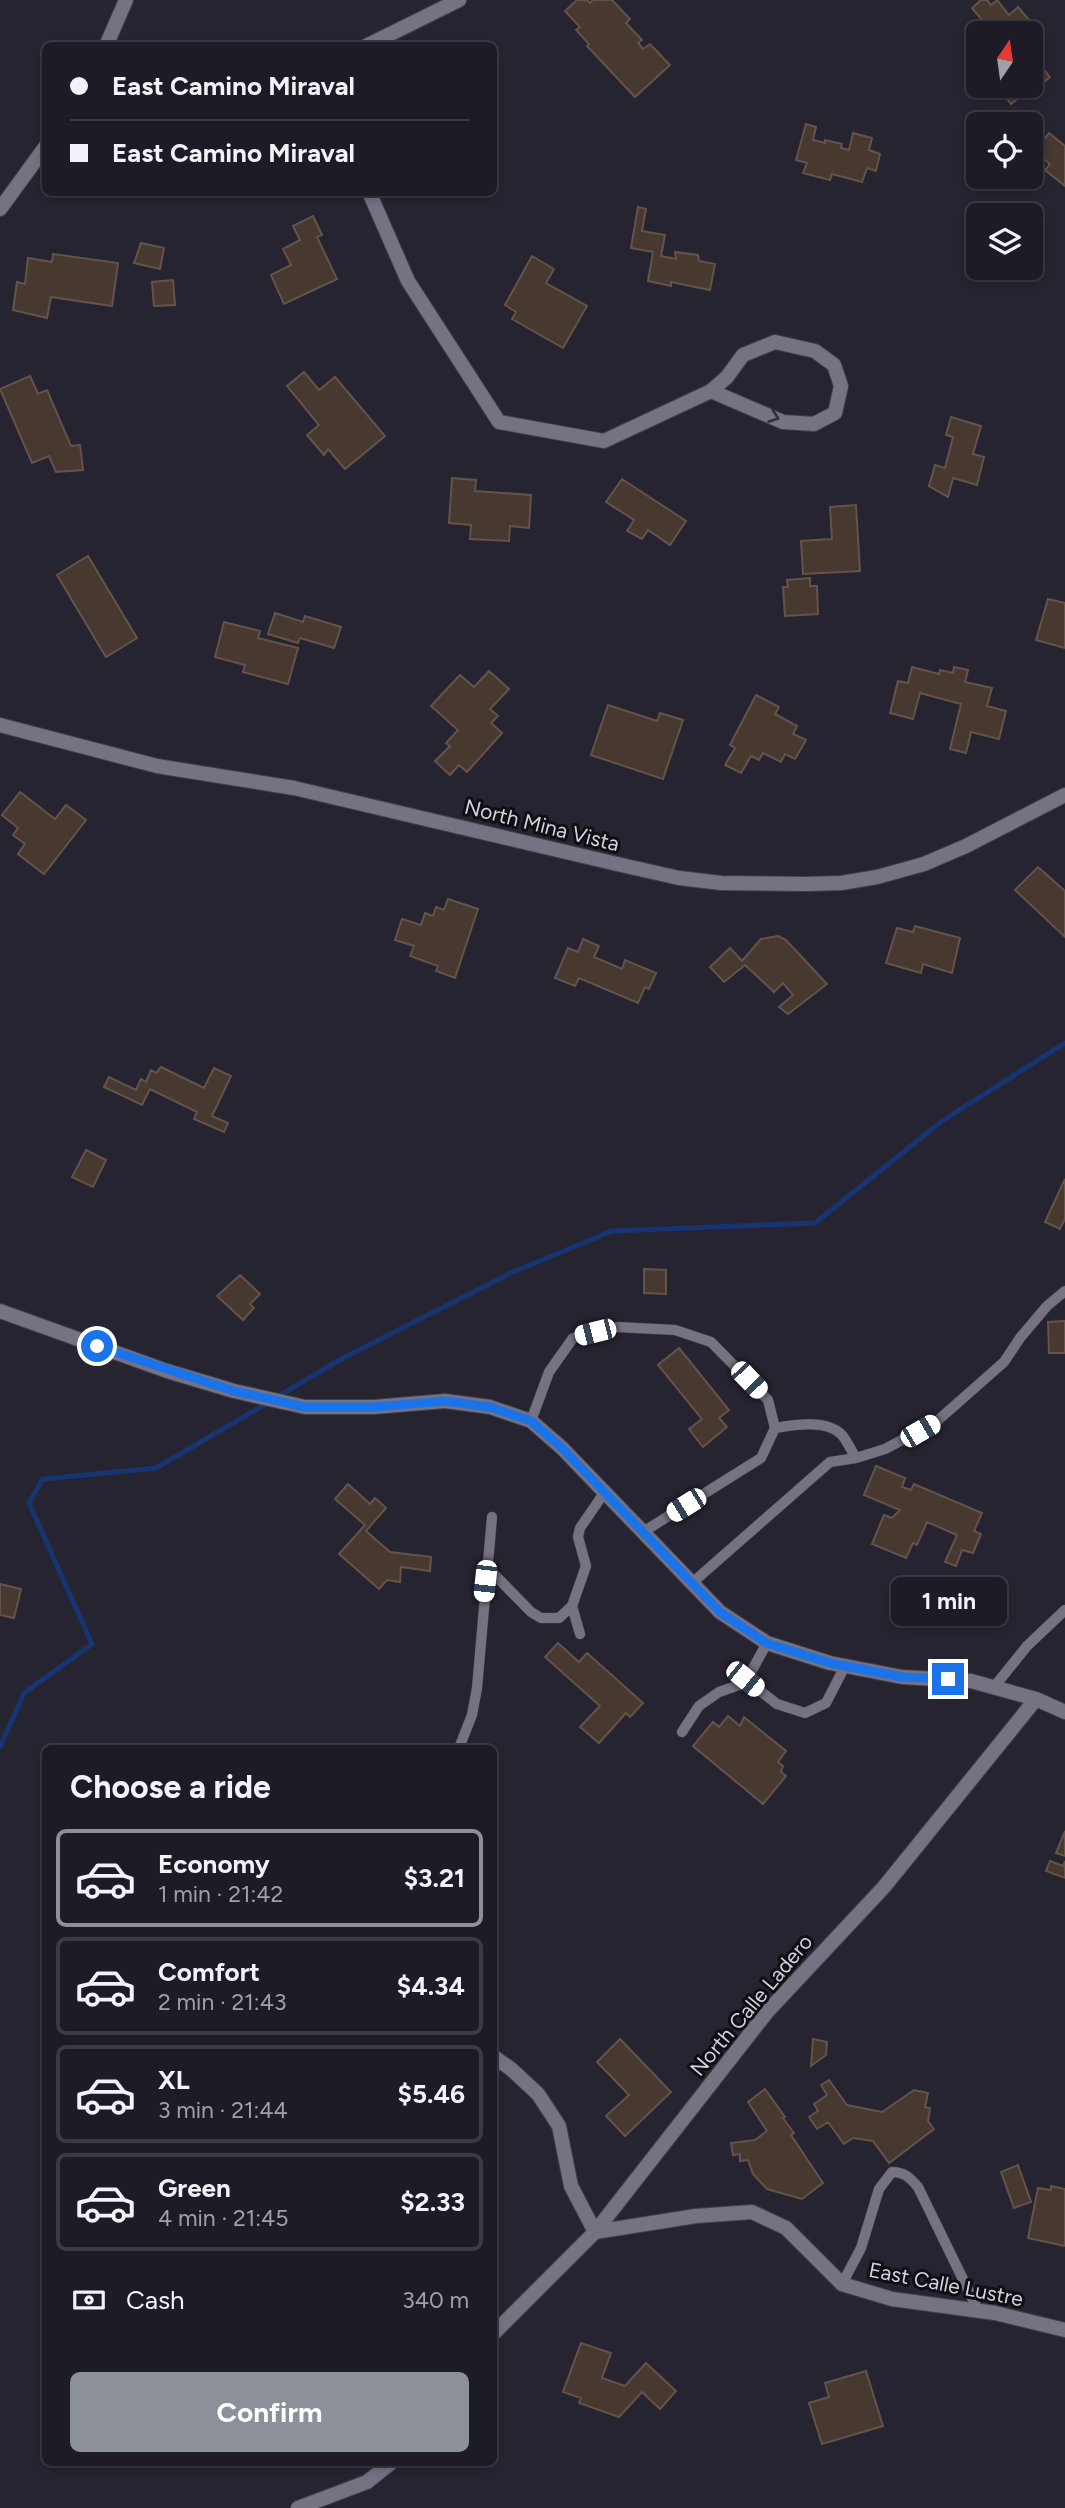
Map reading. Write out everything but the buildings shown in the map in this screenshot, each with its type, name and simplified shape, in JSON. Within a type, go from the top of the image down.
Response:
[{"type":"street","points":[[108,42],[126,0]]},
{"type":"street","points":[[374,42],[459,0]]},
{"type":"street","points":[[0,209],[42,151]]},
{"type":"street","points":[[371,196],[408,281],[499,422],[604,441],[711,391],[727,377],[743,355],[775,342],[815,351],[834,365],[841,386],[835,413],[814,424],[783,422],[711,391]]},
{"type":"street","name":"North Mina Vista","points":[[0,725],[157,766],[305,790],[679,878],[721,883],[841,883],[877,877],[924,864],[967,846],[1065,795]]},
{"type":"street","points":[[0,1311],[167,1371],[234,1391],[305,1407],[374,1407],[445,1401],[490,1407],[531,1421],[562,1448],[720,1612],[766,1643],[845,1666],[902,1677],[971,1681],[1036,1699],[1065,1712]]},
{"type":"street","name":"North Calle Ladero","points":[[497,2330],[595,2232],[767,2012],[884,1887],[1036,1699]]},
{"type":"street","points":[[497,2059],[538,2094],[559,2126],[571,2186],[595,2232]]},
{"type":"street","name":"East Calle Lustre","points":[[595,2232],[696,2216],[752,2212],[786,2228],[842,2284],[892,2299],[978,2310],[1065,2330]]},
{"type":"street","points":[[298,2508],[367,2482],[387,2466]]},
{"type":"lane","points":[[692,1583],[830,1462],[856,1458],[894,1446],[936,1422],[1004,1362],[1047,1306],[1065,1291]]},
{"type":"lane","points":[[531,1421],[549,1372],[573,1338],[617,1327],[675,1330],[712,1342],[768,1399],[775,1428],[761,1458],[643,1532]]},
{"type":"lane","points":[[775,1428],[798,1424],[819,1425],[841,1433],[856,1458]]},
{"type":"lane","points":[[487,1567],[531,1612],[541,1618],[559,1618],[572,1606],[586,1566],[578,1537],[580,1528],[604,1493]]},
{"type":"lane","points":[[459,1745],[472,1715],[477,1688],[492,1517]]},
{"type":"lane","points":[[572,1606],[580,1634]]},
{"type":"lane","points":[[994,1688],[1007,1668],[1027,1646],[1065,1610]]},
{"type":"lane","points":[[682,1732],[699,1706],[719,1692],[739,1685],[750,1674],[766,1643]]},
{"type":"lane","points":[[745,1679],[777,1704],[806,1713],[826,1703],[845,1666]]},
{"type":"lane","points":[[842,2284],[861,2248],[879,2189],[892,2172],[901,2172],[918,2187],[978,2310]]},
{"type":"waterway","points":[[277,1397],[343,1358],[513,1272],[612,1231],[815,1223],[942,1121],[1065,1043]]},
{"type":"waterway","points":[[0,1747],[24,1693],[92,1644],[29,1503],[43,1479],[156,1468],[269,1402]]},
{"type":"route","points":[[97,1346],[234,1391],[305,1407],[374,1407],[445,1401],[490,1407],[531,1421],[562,1448],[720,1612],[766,1643],[830,1663],[902,1677],[948,1679]]}]
